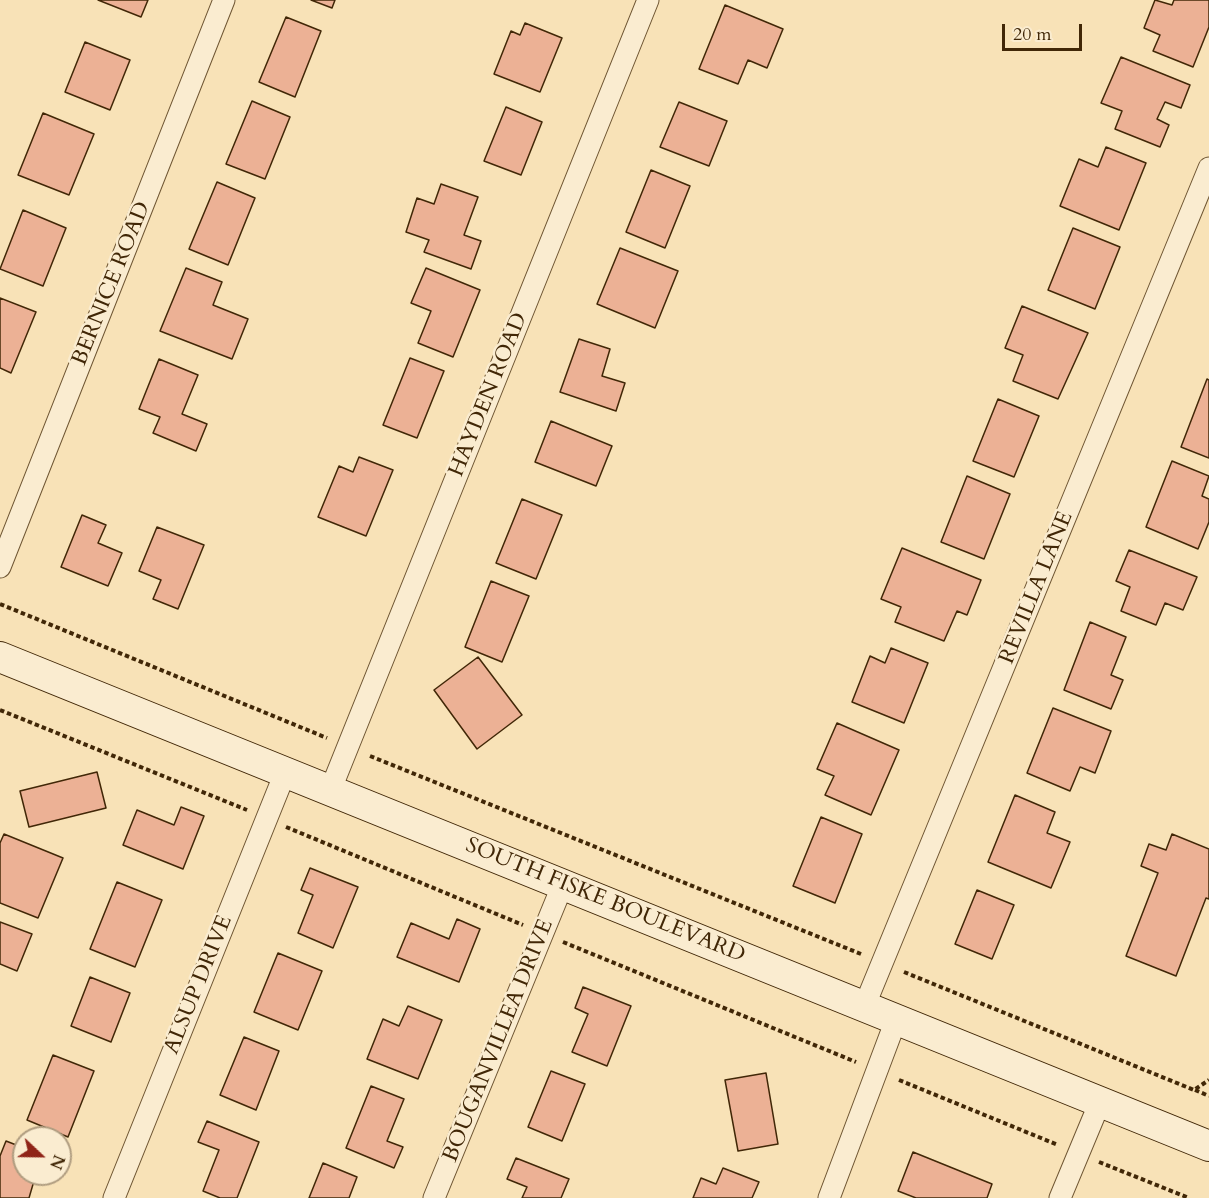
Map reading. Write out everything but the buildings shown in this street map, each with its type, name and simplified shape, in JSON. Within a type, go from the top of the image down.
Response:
[{"type":"main road","name":"SOUTH FISKE BOULEVARD","points":[[2,665],[285,772],[1209,1146]]},
{"type":"street","name":"BERNICE ROAD","points":[[0,567],[224,0]]},
{"type":"street","name":"HAYDEN ROAD","points":[[330,791],[648,0]]},
{"type":"street","name":"REVILLA LANE","points":[[864,1007],[1209,168]]},
{"type":"street","name":"ALSUP DRIVE","points":[[114,1198],[285,772]]},
{"type":"street","name":"BOUGANVILLEA DRIVE","points":[[434,1198],[563,884]]},
{"type":"street","points":[[829,1198],[896,1020]]},
{"type":"street","points":[[1060,1198],[1100,1102]]},
{"type":"path","points":[[0,604],[1209,1096]]},
{"type":"path","points":[[0,710],[250,812]]},
{"type":"path","points":[[283,825],[543,934],[1189,1198]]},
{"type":"path","points":[[1194,1090],[1209,1080]]}]
